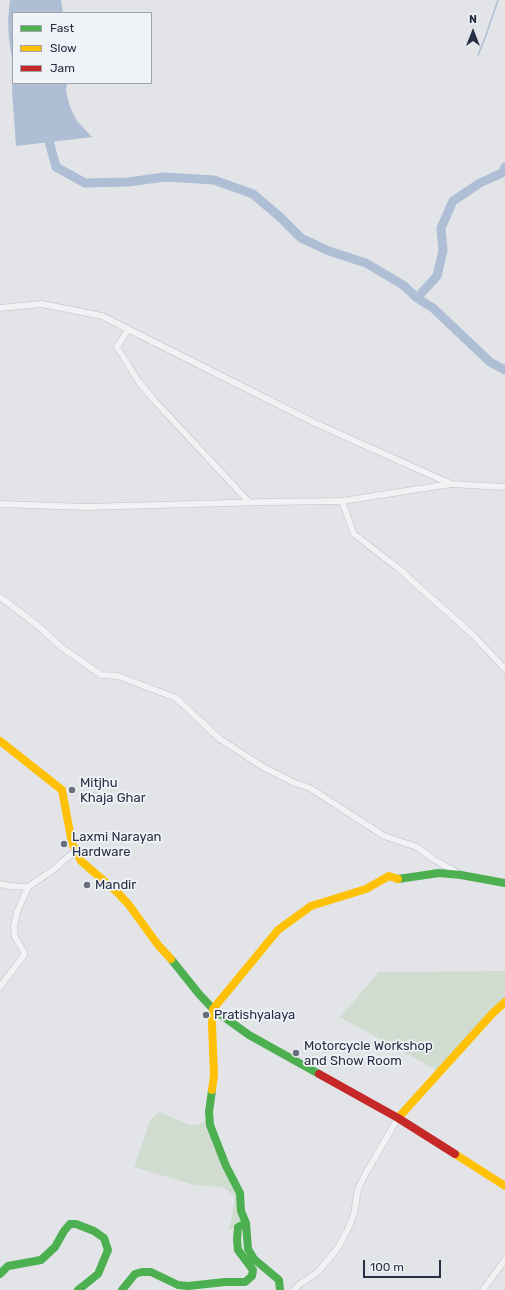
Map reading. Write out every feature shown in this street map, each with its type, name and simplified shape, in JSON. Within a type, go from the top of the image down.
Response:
[{"type":"street","points":[[0,308],[42,304],[102,316],[315,423],[451,484]]},
{"type":"street","points":[[128,330],[117,347],[139,382],[248,502]]},
{"type":"street","points":[[0,504],[86,507],[248,502],[342,501],[451,484],[505,487]]},
{"type":"street","points":[[342,501],[354,534],[398,568],[472,634],[505,669]]},
{"type":"street","points":[[0,597],[37,625],[61,648],[101,675],[118,676],[176,698],[220,739],[263,767],[295,783],[310,788],[384,836],[417,847],[433,859],[461,875]]},
{"type":"street","points":[[1,744],[62,790],[70,834],[75,851],[83,863],[118,893],[129,905],[158,946],[178,967],[213,1009],[250,1035],[398,1118],[505,1186]]},
{"type":"street","points":[[0,987],[24,955],[24,952],[15,937],[14,926],[17,912],[28,887],[53,870],[75,851]]},
{"type":"street","points":[[280,1290],[279,1280],[254,1259],[248,1249],[246,1223],[241,1211],[240,1193],[226,1166],[209,1118],[214,1075],[212,1036],[213,1009],[278,930],[311,906],[366,889],[389,876],[400,880],[439,873],[461,875],[505,883]]},
{"type":"street","points":[[0,884],[28,887]]},
{"type":"street","points":[[294,1290],[318,1272],[337,1249],[348,1230],[354,1214],[358,1189],[398,1118],[492,1014],[505,1002]]},
{"type":"street","points":[[122,1290],[135,1274],[142,1272],[151,1272],[178,1285],[188,1286],[225,1282],[245,1282],[252,1276],[253,1270],[238,1250],[237,1240],[238,1227],[246,1223]]},
{"type":"street","points":[[0,1274],[8,1266],[41,1260],[55,1247],[64,1230],[70,1224],[76,1224],[104,1238],[108,1250],[98,1274],[78,1290]]},
{"type":"street","points":[[483,1290],[505,1260]]},
{"type":"shaded area","points":[[505,971],[505,1002],[440,1072],[340,1017],[379,972]]},
{"type":"shaded area","points":[[160,1112],[189,1125],[197,1125],[206,1121],[240,1193],[246,1223],[228,1230],[231,1222],[235,1197],[223,1187],[194,1185],[134,1167],[150,1121]]},
{"type":"water","points":[[10,0],[61,0],[63,12],[12,12],[12,60],[8,20]]},
{"type":"water","points":[[12,84],[67,84],[66,91],[70,107],[77,121],[92,137],[16,146]]},
{"type":"waterway","points":[[478,55],[498,0]]},
{"type":"waterway","points":[[46,130],[56,167],[85,183],[128,182],[165,177],[214,180],[253,194],[280,217],[301,238],[329,251],[366,263],[403,285],[417,298],[433,308],[490,362],[505,370]]},
{"type":"waterway","points":[[417,298],[437,276],[443,251],[441,228],[453,201],[480,183],[502,173],[505,167]]},
{"type":"traffic: fast","points":[[398,879],[439,873],[461,875],[505,883]]},
{"type":"traffic: fast","points":[[171,959],[213,1009],[249,1035],[319,1074]]},
{"type":"traffic: fast","points":[[212,1090],[209,1112],[210,1125],[226,1166],[240,1193],[241,1211],[246,1223],[248,1249],[254,1259],[279,1280],[280,1290]]},
{"type":"traffic: fast","points":[[122,1290],[135,1274],[142,1272],[151,1272],[178,1285],[188,1286],[225,1282],[245,1282],[252,1276],[253,1270],[238,1250],[237,1240],[238,1227],[246,1223]]},
{"type":"traffic: fast","points":[[0,1274],[8,1266],[41,1260],[55,1247],[64,1231],[70,1224],[76,1224],[94,1231],[104,1238],[108,1250],[98,1274],[78,1290]]},
{"type":"traffic: slow","points":[[0,741],[62,790],[72,843],[81,861],[118,893],[129,905],[158,945],[171,959]]},
{"type":"traffic: slow","points":[[212,1090],[214,1075],[212,1024],[213,1009],[278,930],[311,906],[366,889],[389,876],[398,879]]},
{"type":"traffic: slow","points":[[398,1118],[492,1014],[505,1002]]},
{"type":"traffic: slow","points":[[455,1154],[505,1186]]},
{"type":"traffic: jam","points":[[319,1074],[398,1118],[455,1154]]},
{"type":"place","name":"Mitjhu Khaja Ghar","points":[[72,790]]},
{"type":"place","name":"Laxmi Narayan Hardware","points":[[64,844]]},
{"type":"place","name":"Mandir","points":[[87,885]]},
{"type":"place","name":"Pratishyalaya","points":[[206,1015]]},
{"type":"place","name":"Motorcycle Workshop and Show Room","points":[[296,1053]]}]
